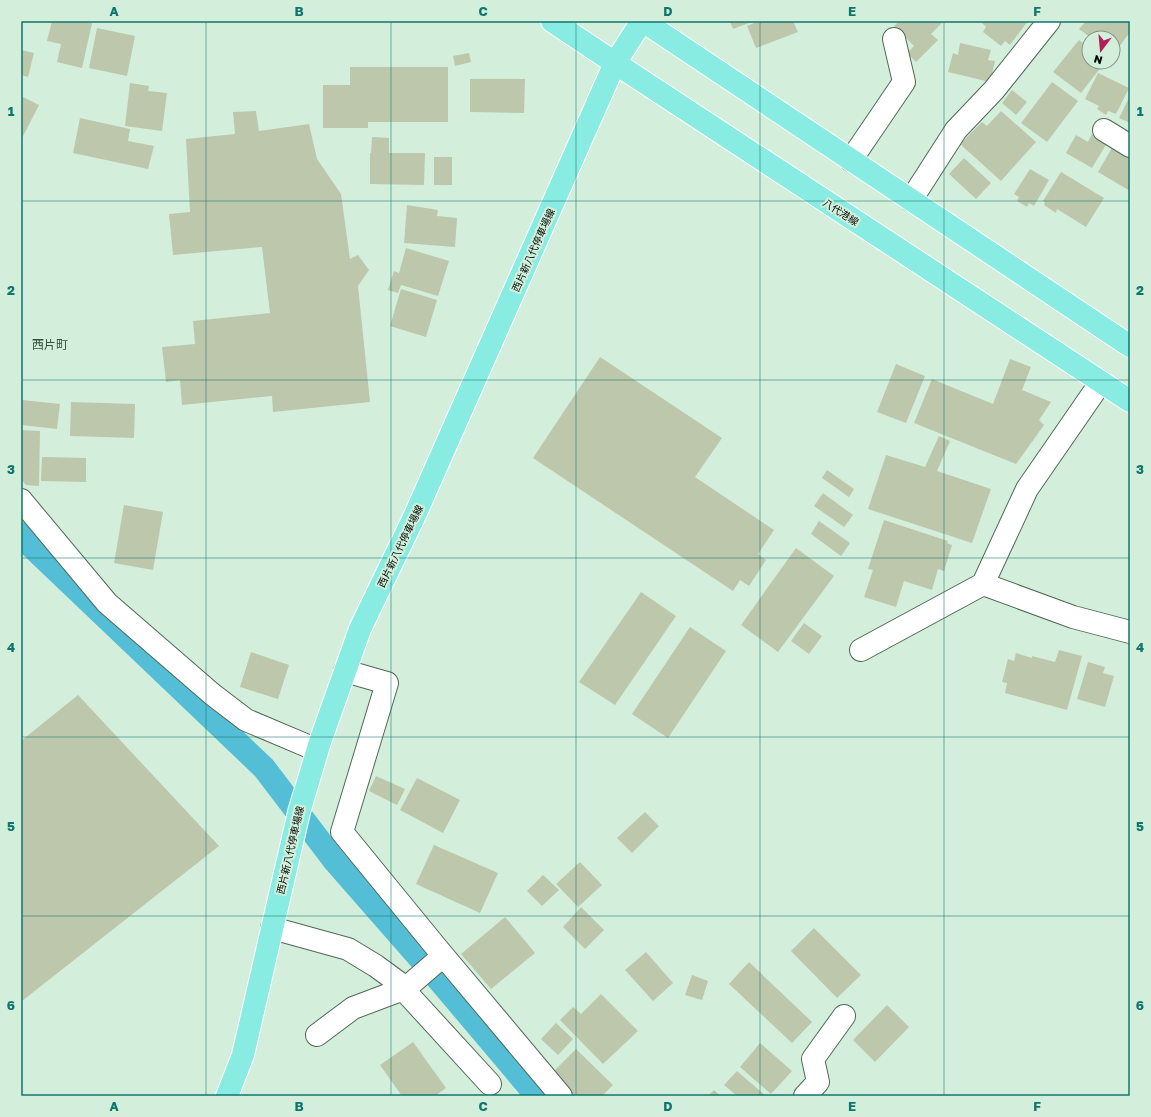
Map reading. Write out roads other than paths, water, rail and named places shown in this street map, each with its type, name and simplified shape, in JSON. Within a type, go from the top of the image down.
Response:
[{"type":"main road","name":"八代港線","points":[[552,21],[614,64],[1130,401]]},
{"type":"main road","name":"西片新八代停車場線","points":[[227,1096],[243,1055],[299,812],[317,750],[360,629],[415,515],[614,64],[642,21]]},
{"type":"main road","points":[[642,21],[1130,346]]},
{"type":"street","points":[[911,200],[956,130],[994,90],[1049,21]]},
{"type":"street","points":[[851,160],[904,82],[894,39]]},
{"type":"street","points":[[1104,130],[1130,146]]},
{"type":"street","points":[[861,650],[983,584],[1027,489],[1101,382]]},
{"type":"street","points":[[21,500],[107,604],[212,694],[246,720],[317,750]]},
{"type":"street","points":[[983,584],[1073,617],[1130,632]]},
{"type":"street","points":[[345,671],[387,683],[342,832],[442,957],[561,1096]]},
{"type":"street","points":[[272,928],[348,949],[376,966],[406,988],[490,1084]]},
{"type":"street","points":[[317,1035],[353,1008],[406,988],[442,957]]},
{"type":"street","points":[[805,1096],[818,1082],[813,1059],[844,1016]]},
{"type":"waterway","points":[[21,534],[25,540],[264,768],[334,860],[440,981],[537,1096]]},
{"type":"district","name":"西片町","points":[[50,344]]}]
